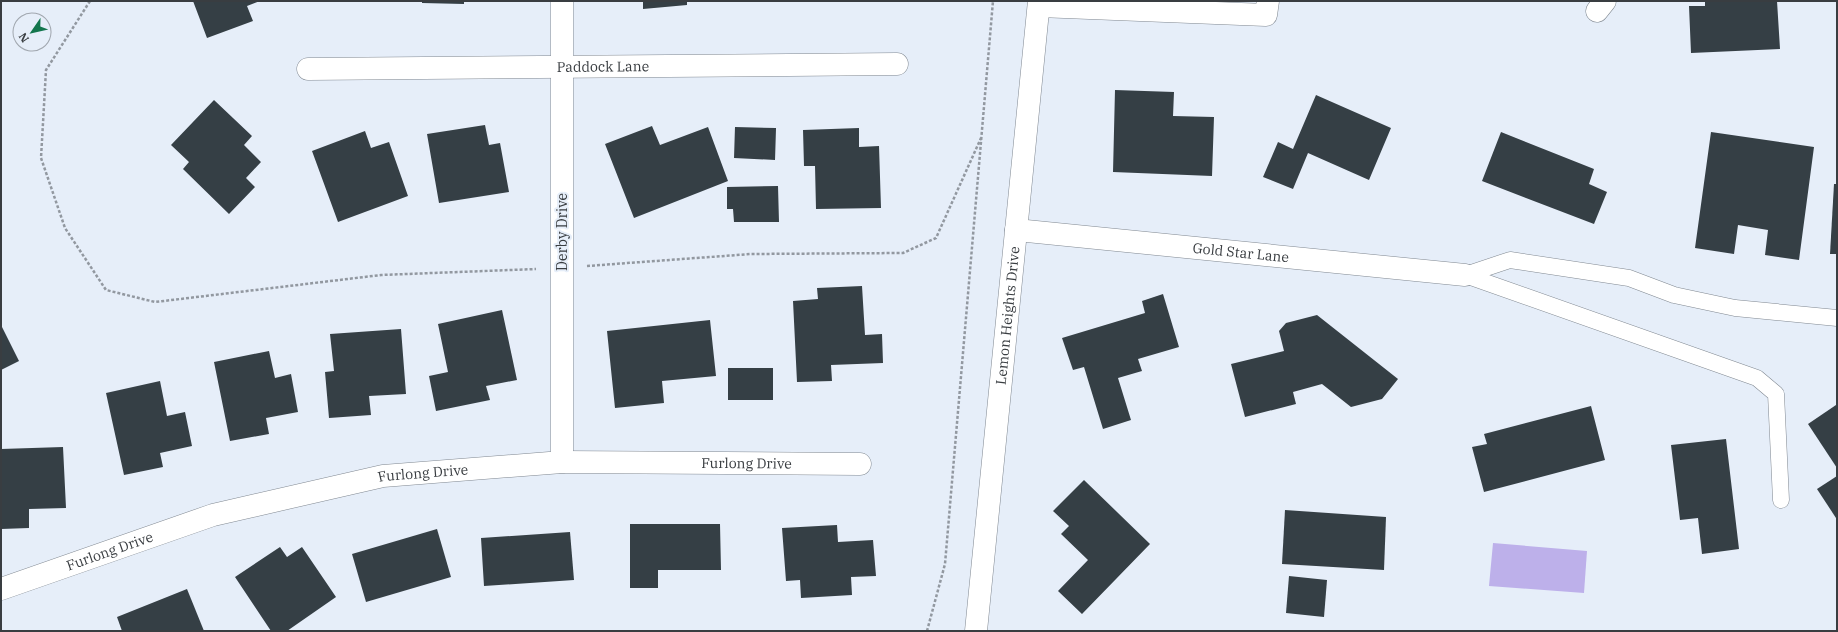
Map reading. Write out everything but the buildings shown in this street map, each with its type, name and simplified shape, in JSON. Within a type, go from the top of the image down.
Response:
[{"type":"street","name":"Derby Drive","points":[[562,1],[562,462]]},
{"type":"street","points":[[1039,4],[1266,15],[1268,1]]},
{"type":"street","name":"Lemon Heights Drive","points":[[976,631],[1039,4]]},
{"type":"street","name":"Paddock Lane","points":[[308,69],[897,64]]},
{"type":"street","name":"Gold Star Lane","points":[[1016,230],[1465,275]]},
{"type":"street","name":"Furlong Drive","points":[[1,589],[213,515],[375,478],[562,462],[860,464]]},
{"type":"lane","points":[[1465,275],[1510,260],[1629,278],[1674,295],[1735,308],[1837,318]]},
{"type":"lane","points":[[1465,275],[1757,378],[1776,394],[1781,500]]},
{"type":"path","points":[[90,1],[46,70],[41,158],[65,228],[106,290],[155,302],[381,275],[562,268],[751,254],[903,252],[936,238],[981,138]]},
{"type":"path","points":[[927,631],[945,564],[993,1]]},
{"type":"shaded area","points":[[1493,543],[1587,551],[1584,593],[1489,586]]}]
